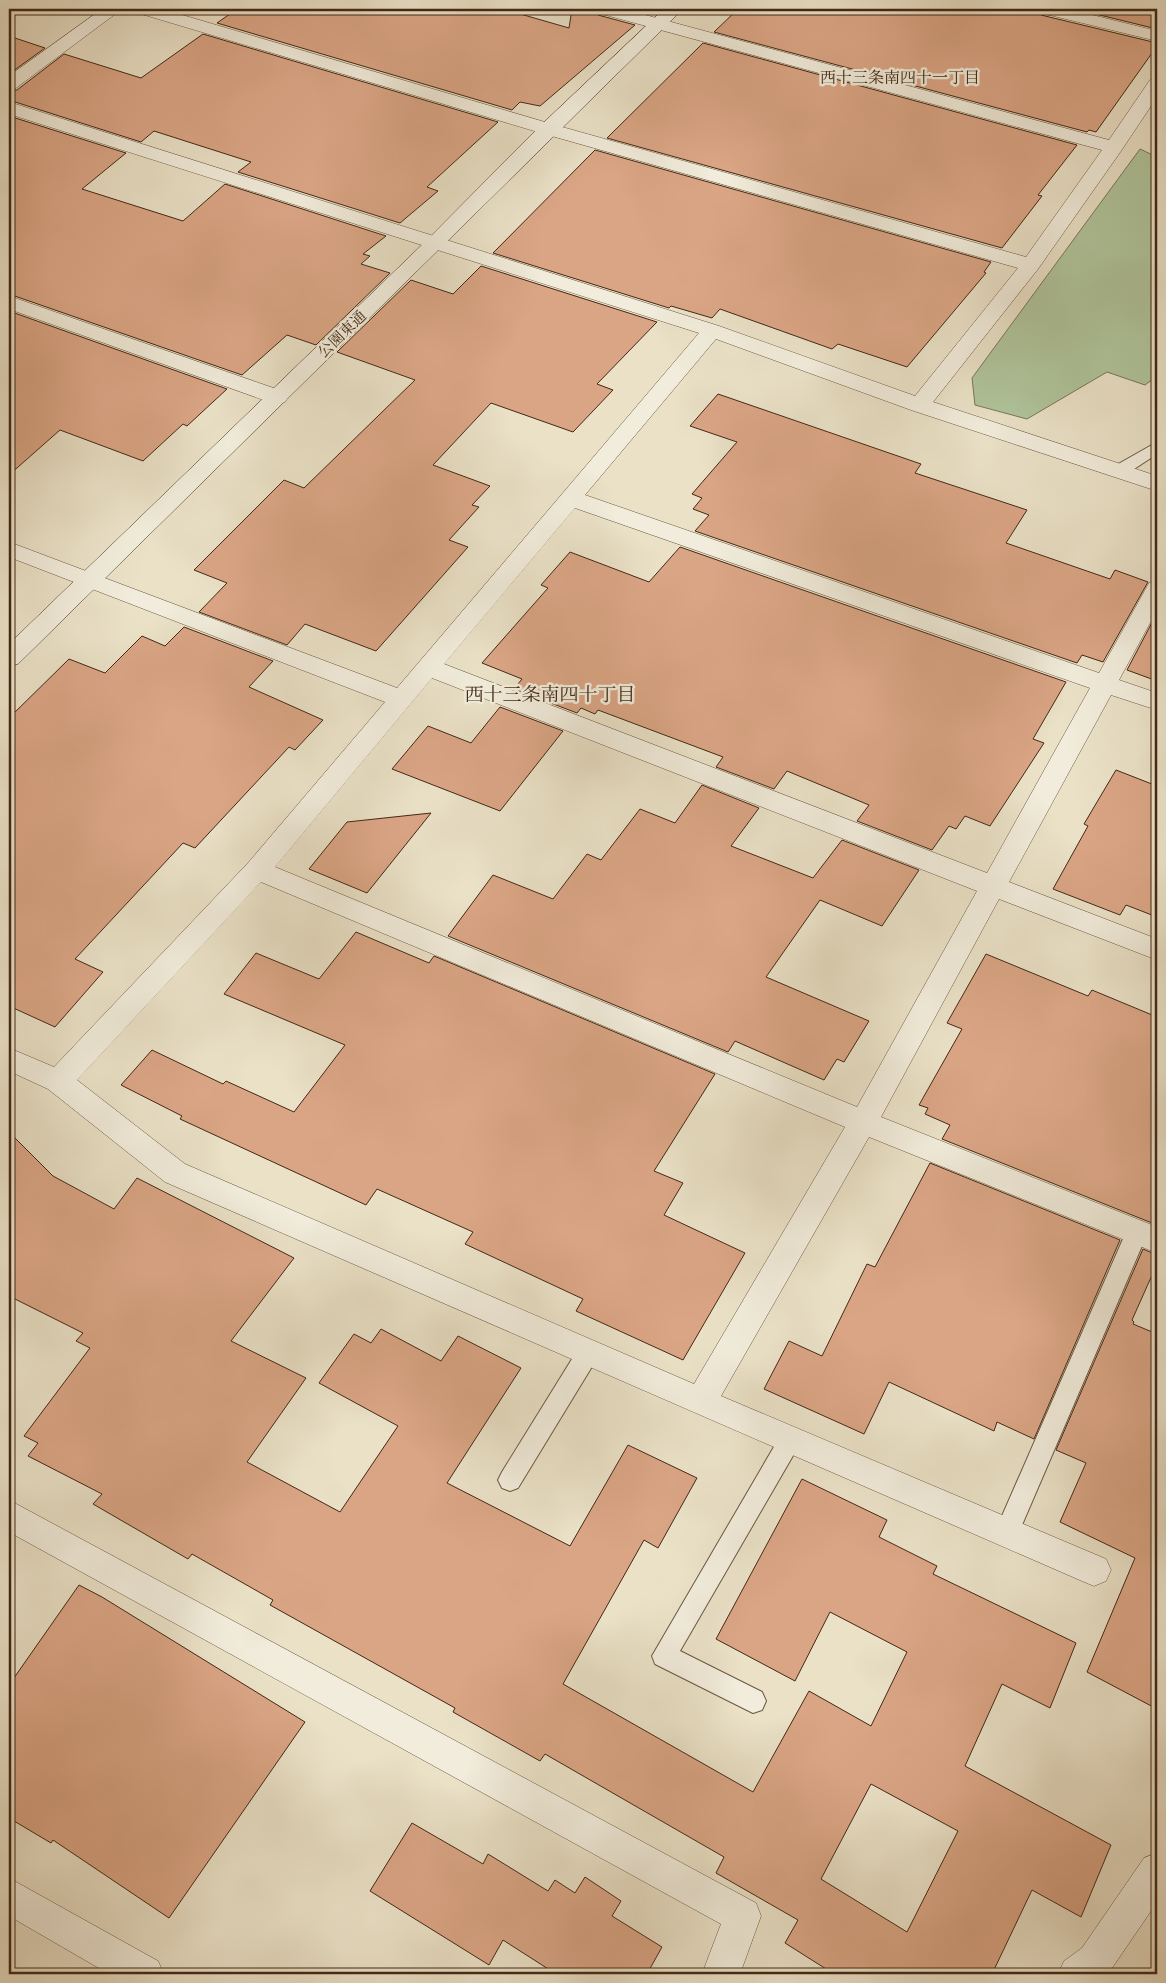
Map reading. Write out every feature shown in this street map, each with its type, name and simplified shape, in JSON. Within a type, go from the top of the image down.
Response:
[{"type":"street","points":[[9,84],[113,9]]},
{"type":"street","points":[[144,9],[548,129],[1031,265]]},
{"type":"street","points":[[604,9],[667,16],[1114,146]]},
{"type":"street","points":[[1047,9],[1157,36]]},
{"type":"street","name":"公園東通","points":[[9,658],[436,242],[548,129],[667,16]]},
{"type":"street","points":[[918,404],[1031,265],[1157,84]]},
{"type":"street","points":[[9,108],[712,330],[918,404],[1157,484]]},
{"type":"street","points":[[9,302],[277,397]]},
{"type":"street","points":[[58,1081],[257,870],[712,330]]},
{"type":"street","points":[[570,498],[1157,702]]},
{"type":"street","points":[[9,549],[402,698]]},
{"type":"street","points":[[701,1402],[863,1122],[1157,590]]},
{"type":"street","points":[[428,668],[992,888],[1157,950]]},
{"type":"street","points":[[257,870],[863,1122],[1147,1236]]},
{"type":"street","points":[[9,1059],[58,1081],[175,1173],[701,1402],[1094,1570]]},
{"type":"street","points":[[11,1520],[743,1916],[722,1974]]},
{"type":"street","points":[[1077,1974],[1095,1961],[1157,1870]]},
{"type":"street","points":[[9,1896],[145,1974]]},
{"type":"lane","points":[[1119,471],[1157,447]]},
{"type":"lane","points":[[1007,1532],[1147,1236]]},
{"type":"lane","points":[[510,1480],[588,1353]]},
{"type":"lane","points":[[752,1701],[664,1656],[790,1440]]},
{"type":"green space","points":[[1140,149],[1157,157],[1157,376],[1145,385],[1107,372],[1027,419],[975,405],[972,378]]},
{"type":"building","points":[[237,9],[503,9],[569,28],[572,9],[593,9],[598,15],[635,25],[540,106],[520,102],[512,110],[217,23]]},
{"type":"building","points":[[738,9],[1036,9],[1041,15],[1157,43],[1157,46],[1096,132],[1089,130],[1087,132],[714,32]]},
{"type":"building","points":[[1075,9],[1157,9],[1157,29]]},
{"type":"building","points":[[203,34],[498,122],[427,187],[438,191],[400,223],[238,172],[251,162],[154,131],[141,142],[9,100],[9,91],[17,90],[64,54],[141,78]]},
{"type":"building","points":[[9,36],[45,48],[9,74]]},
{"type":"building","points":[[703,43],[1077,145],[1038,195],[1042,196],[1002,248],[607,138]]},
{"type":"building","points":[[9,116],[126,153],[82,189],[183,221],[225,184],[386,236],[363,254],[370,256],[361,264],[390,273],[316,345],[287,335],[242,375],[9,294]]},
{"type":"building","points":[[595,150],[991,262],[984,272],[986,273],[907,367],[838,344],[832,349],[720,309],[712,318],[671,306],[669,308],[493,253]]},
{"type":"building","points":[[481,266],[657,322],[597,384],[613,390],[573,432],[491,403],[433,465],[490,486],[472,505],[479,507],[449,540],[468,547],[376,651],[305,624],[287,645],[199,612],[227,583],[194,570],[284,480],[304,488],[415,380],[337,352],[411,280],[453,294]]},
{"type":"building","points":[[9,311],[227,389],[187,426],[183,424],[143,461],[60,430],[9,475]]},
{"type":"building","points":[[718,394],[921,464],[915,473],[1027,510],[1006,543],[1110,579],[1115,570],[1148,582],[1103,662],[1082,655],[1077,663],[695,531],[709,515],[693,509],[702,498],[692,494],[737,442],[690,426]]},
{"type":"building","points":[[680,547],[1066,682],[1033,739],[1044,743],[990,826],[965,816],[956,829],[949,826],[932,850],[857,821],[869,805],[787,771],[774,789],[716,767],[723,757],[598,710],[595,714],[581,708],[577,713],[514,689],[522,679],[482,663],[548,588],[541,585],[570,552],[649,582]]},
{"type":"building","points":[[1157,613],[1157,681],[1127,670]]},
{"type":"building","points":[[184,627],[273,661],[249,687],[323,720],[295,750],[289,747],[195,848],[183,843],[75,959],[103,972],[55,1027],[9,1006],[9,718],[69,659],[105,673],[142,636],[165,646]]},
{"type":"building","points":[[500,707],[563,731],[500,811],[392,769],[428,726],[471,743]]},
{"type":"building","points":[[1116,770],[1157,786],[1157,917],[1126,905],[1120,915],[1053,889],[1088,826],[1084,824]]},
{"type":"building","points":[[702,785],[759,808],[731,846],[813,878],[842,840],[919,870],[882,926],[820,900],[766,977],[869,1021],[844,1062],[837,1059],[824,1080],[735,1041],[728,1052],[448,936],[493,875],[553,899],[587,854],[601,860],[640,809],[675,823]]},
{"type":"building","points":[[431,813],[367,893],[309,869],[347,822]]},
{"type":"building","points":[[356,932],[429,963],[434,956],[715,1074],[654,1171],[683,1183],[664,1215],[745,1253],[683,1360],[576,1311],[583,1299],[465,1244],[473,1232],[377,1189],[366,1205],[180,1119],[182,1116],[121,1085],[152,1050],[223,1084],[226,1081],[294,1112],[345,1045],[224,994],[256,953],[319,979]]},
{"type":"building","points":[[986,954],[1088,996],[1092,990],[1157,1017],[1157,1225],[942,1139],[950,1125],[925,1114],[928,1108],[919,1105],[962,1029],[947,1023]]},
{"type":"building","points":[[9,1132],[53,1176],[114,1209],[137,1178],[294,1258],[231,1341],[306,1378],[247,1462],[340,1512],[398,1426],[319,1383],[354,1334],[371,1343],[381,1329],[441,1361],[458,1336],[521,1368],[447,1483],[570,1546],[628,1445],[697,1478],[658,1548],[644,1540],[563,1684],[753,1792],[809,1691],[871,1726],[907,1652],[830,1612],[795,1681],[716,1639],[802,1479],[887,1520],[879,1537],[937,1566],[933,1574],[1076,1643],[1050,1708],[1002,1684],[965,1766],[1111,1845],[1081,1917],[1032,1890],[992,1974],[834,1974],[785,1943],[798,1920],[716,1873],[724,1857],[545,1754],[540,1761],[453,1712],[455,1708],[270,1605],[273,1600],[192,1554],[188,1559],[93,1504],[102,1494],[28,1456],[38,1443],[24,1436],[90,1348],[76,1341],[83,1333],[9,1296]],"holes":[[[871,1784],[958,1831],[907,1932],[821,1879]]]},
{"type":"building","points":[[930,1163],[1120,1240],[1034,1439],[997,1422],[994,1431],[889,1382],[864,1434],[764,1389],[789,1341],[822,1356],[867,1264],[875,1267]]},
{"type":"building","points":[[1143,1249],[1157,1255],[1157,1264],[1132,1320],[1133,1324],[1157,1334],[1157,1709],[1087,1672],[1135,1558],[1060,1522],[1086,1463],[1056,1450]]},
{"type":"building","points":[[79,1585],[102,1597],[305,1722],[169,1918],[53,1840],[51,1843],[9,1818],[9,1685]]},
{"type":"building","points":[[412,1823],[483,1864],[488,1854],[548,1891],[555,1880],[575,1893],[585,1877],[621,1901],[612,1916],[662,1947],[647,1974],[556,1974],[503,1940],[489,1965],[370,1891]]},
{"type":"district","name":"西十三条南四十一丁目","points":[[900,77]]},
{"type":"district","name":"西十三条南四十丁目","points":[[550,694]]}]
